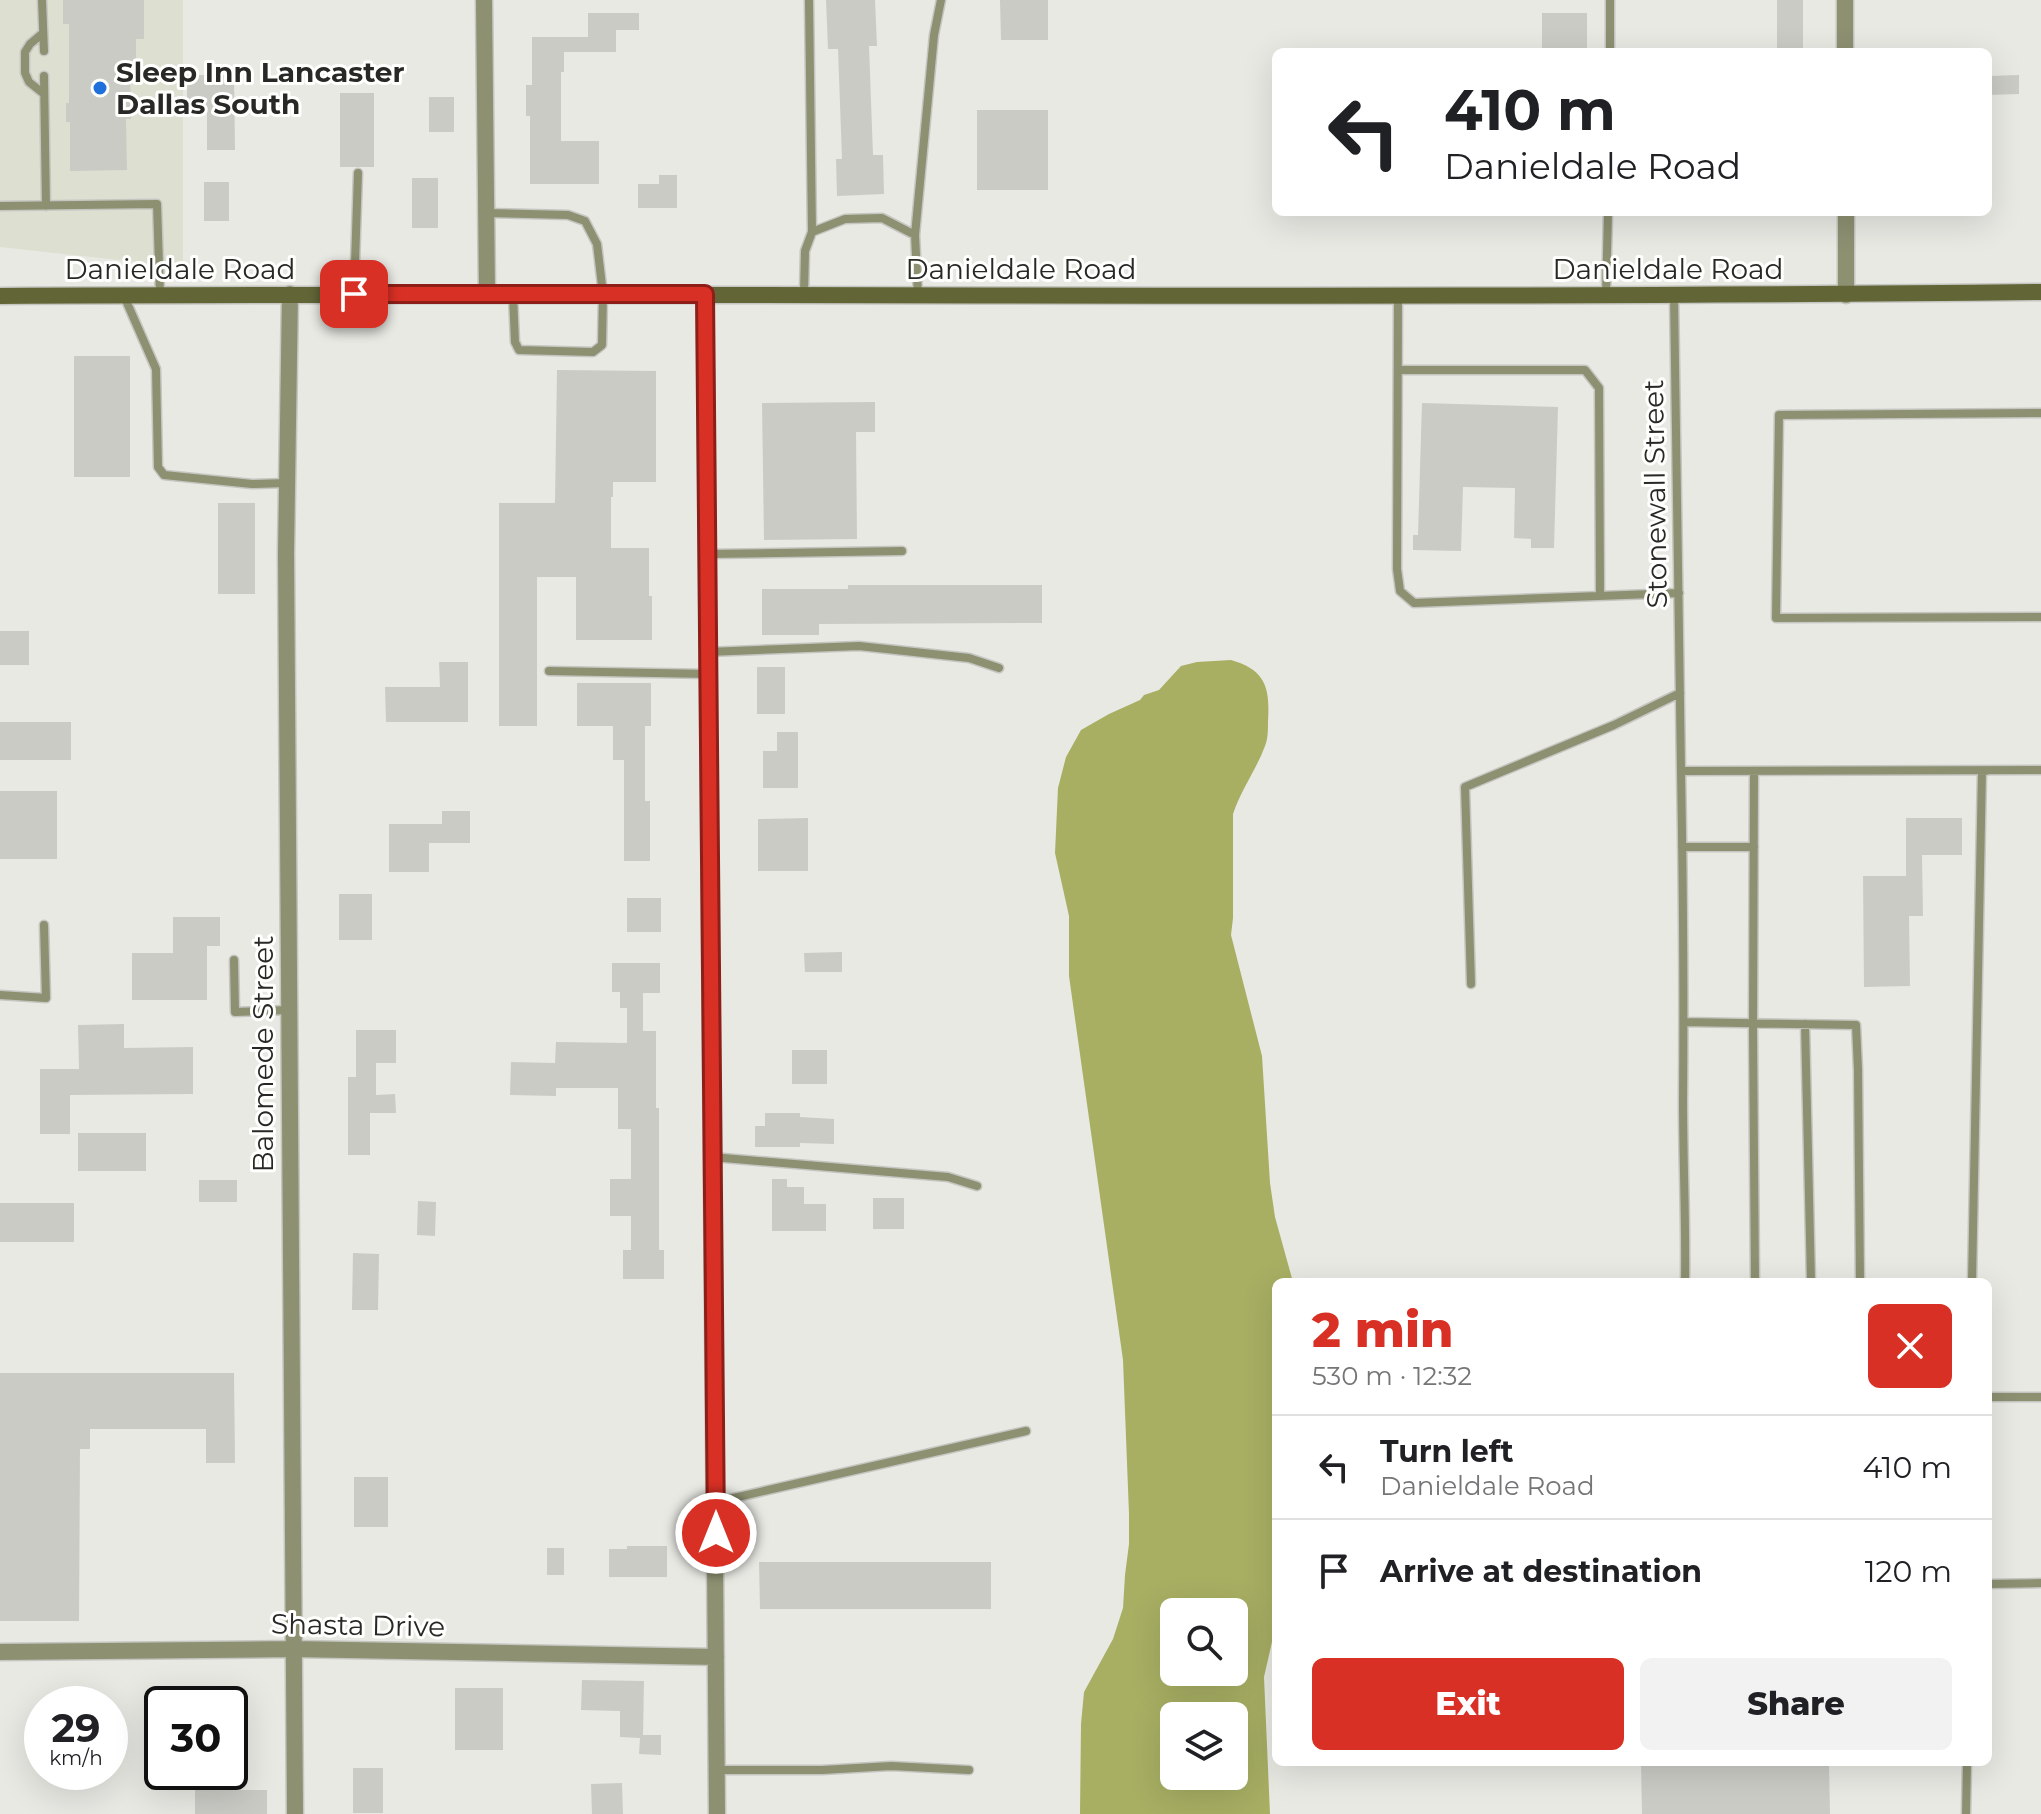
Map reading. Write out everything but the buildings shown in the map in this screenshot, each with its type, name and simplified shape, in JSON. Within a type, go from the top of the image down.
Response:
[{"type":"street","points":[[484,0],[487,294]]},
{"type":"street","points":[[1845,0],[1845,48]]},
{"type":"street","points":[[1846,216],[1846,295]]},
{"type":"street","name":"Danieldale Road","points":[[0,296],[1846,295],[2041,292]]},
{"type":"street","name":"Balomede Street","points":[[290,294],[287,483],[295,1814]]},
{"type":"street","points":[[705,294],[717,1814]]},
{"type":"street","name":"Shasta Drive","points":[[0,1652],[293,1649],[716,1657]]},
{"type":"lane","points":[[42,0],[44,51]]},
{"type":"lane","points":[[804,294],[805,251],[812,232],[809,0]]},
{"type":"lane","points":[[918,295],[915,235],[934,35],[941,0]]},
{"type":"lane","points":[[1610,0],[1610,48]]},
{"type":"lane","points":[[43,33],[25,52],[25,73],[29,82],[44,94]]},
{"type":"lane","points":[[44,76],[46,206]]},
{"type":"lane","points":[[354,294],[358,173]]},
{"type":"lane","points":[[0,206],[157,204],[160,295]]},
{"type":"lane","points":[[486,213],[568,215],[585,221],[597,244],[603,294],[602,345],[593,352],[519,350],[515,342],[513,294]]},
{"type":"lane","points":[[1606,295],[1608,216]]},
{"type":"lane","points":[[812,232],[845,219],[882,218],[915,235]]},
{"type":"lane","points":[[123,295],[156,369],[158,467],[164,475],[252,484],[287,483]]},
{"type":"lane","points":[[1398,295],[1397,569],[1400,591],[1414,603],[1679,593]]},
{"type":"lane","name":"Stonewall Street","points":[[1674,295],[1685,1278]]},
{"type":"lane","points":[[1398,370],[1585,370],[1599,388],[1600,596]]},
{"type":"lane","points":[[2041,413],[1779,415],[1776,618],[2041,617]]},
{"type":"lane","points":[[707,554],[902,551]]},
{"type":"lane","points":[[708,652],[859,646],[969,658],[999,668]]},
{"type":"lane","points":[[549,671],[708,674]]},
{"type":"lane","points":[[1471,984],[1465,787],[1614,725],[1680,693]]},
{"type":"lane","points":[[1681,771],[2041,770]]},
{"type":"lane","points":[[1754,771],[1755,1278]]},
{"type":"lane","points":[[1972,1278],[1982,771]]},
{"type":"lane","points":[[1682,847],[1754,847]]},
{"type":"lane","points":[[0,995],[46,998],[44,925]]},
{"type":"lane","points":[[234,960],[235,1012],[289,1010]]},
{"type":"lane","points":[[1684,1022],[1856,1025],[1860,1278]]},
{"type":"lane","points":[[1805,1024],[1811,1278]]},
{"type":"lane","points":[[712,1157],[948,1177],[977,1186]]},
{"type":"lane","points":[[1992,1397],[2041,1397]]},
{"type":"lane","points":[[716,1502],[1026,1431]]},
{"type":"lane","points":[[1992,1584],[2041,1583]]},
{"type":"lane","points":[[717,1770],[822,1770],[891,1766],[969,1770]]},
{"type":"lane","points":[[1966,1814],[1967,1766]]},
{"type":"shaded area","points":[[0,0],[183,0],[183,267],[0,247]]},
{"type":"green space","points":[[1231,660],[1259,675],[1268,699],[1266,743],[1233,814],[1231,935],[1262,1056],[1270,1183],[1275,1217],[1292,1278],[1272,1278],[1272,1642],[1264,1677],[1270,1814],[1080,1814],[1084,1692],[1113,1639],[1123,1608],[1129,1514],[1123,1360],[1069,976],[1069,916],[1055,853],[1058,788],[1066,757],[1081,730],[1159,690],[1181,666]]},
{"type":"place","name":"Sleep Inn Lancaster Dallas South","points":[[100,88]]},
{"type":"route","points":[[354,294],[705,294],[716,1533]]}]
